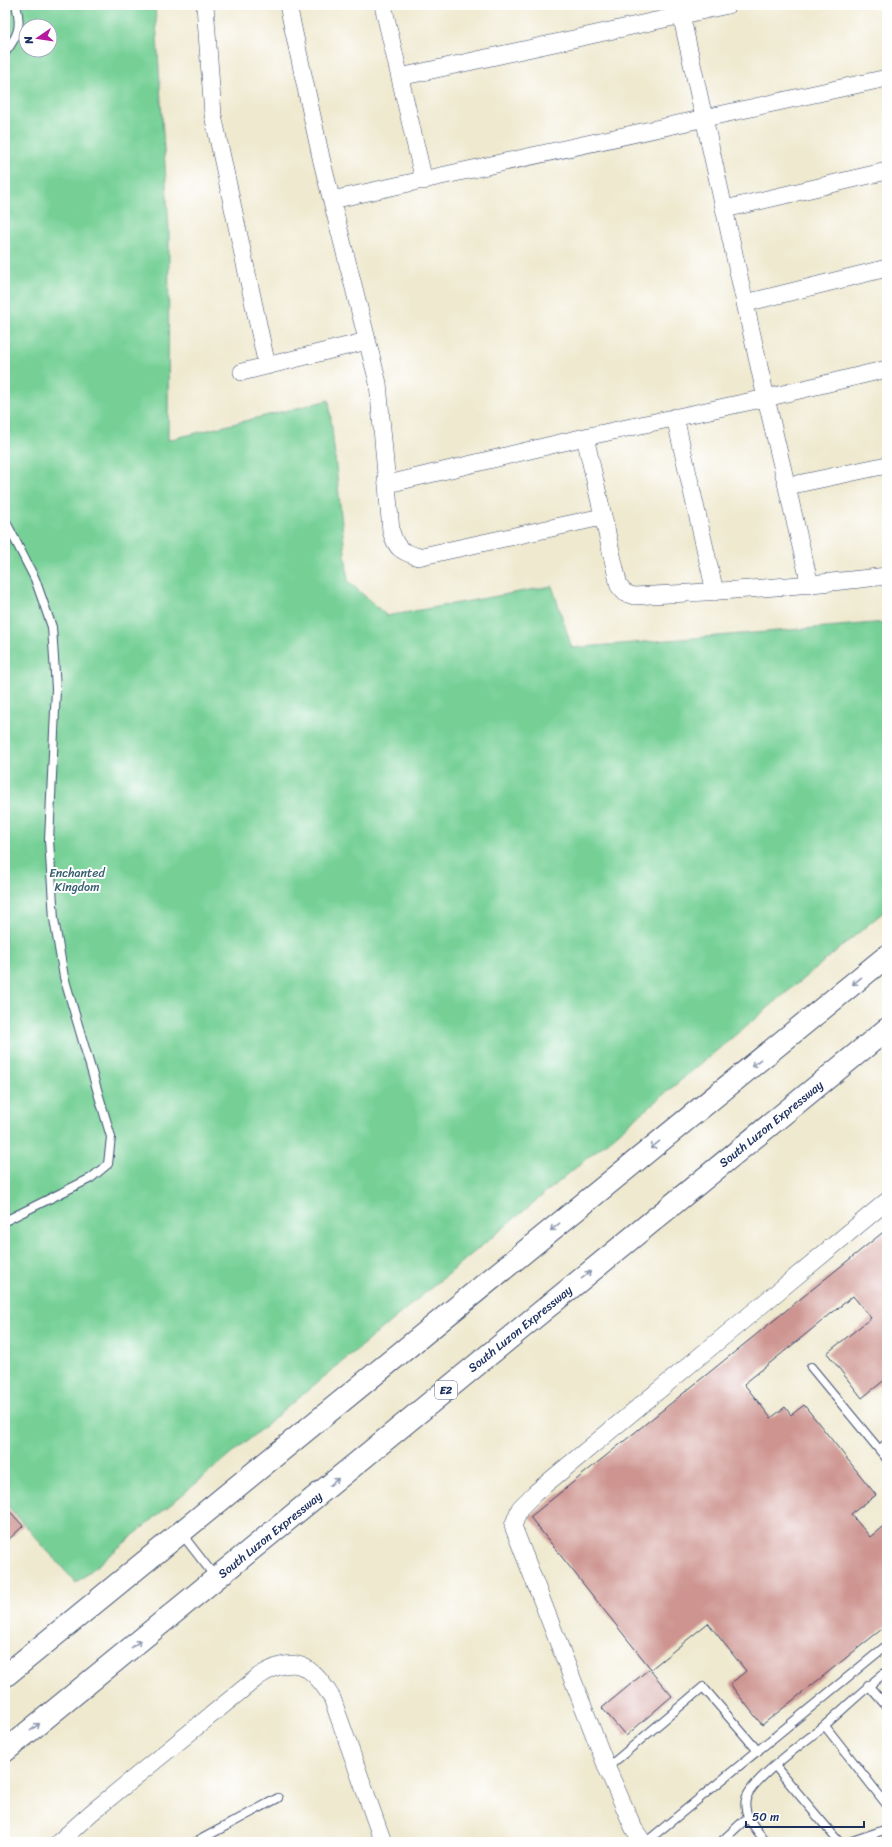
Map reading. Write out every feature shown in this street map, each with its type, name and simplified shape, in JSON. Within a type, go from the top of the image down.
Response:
[{"type":"highway","points":[[5,1676],[887,956]]},
{"type":"highway","name":"South Luzon Expressway","points":[[5,1751],[887,1029]]},
{"type":"street","points":[[204,5],[213,115],[267,366]]},
{"type":"street","points":[[288,5],[332,200],[378,383],[391,531],[395,545],[404,552],[418,557],[602,517]]},
{"type":"street","points":[[383,5],[424,181]]},
{"type":"street","points":[[400,77],[681,10],[728,5]]},
{"type":"street","points":[[681,10],[766,398],[788,486],[810,585]]},
{"type":"street","points":[[332,200],[887,78]]},
{"type":"street","points":[[725,209],[887,171]]},
{"type":"street","points":[[746,303],[887,268]]},
{"type":"street","points":[[242,372],[367,341]]},
{"type":"street","points":[[388,484],[585,437],[766,398],[887,369]]},
{"type":"street","points":[[675,417],[715,592]]},
{"type":"street","points":[[585,437],[602,517],[619,586],[625,593],[634,596],[715,592],[810,585],[887,576]]},
{"type":"street","points":[[788,486],[887,465]]},
{"type":"street","points":[[643,1842],[634,1829],[607,1768],[513,1526],[520,1508],[541,1488],[887,1201]]},
{"type":"street","points":[[60,1842],[97,1808],[259,1676],[270,1668],[289,1663],[302,1666],[314,1672],[321,1680],[332,1698],[383,1842]]},
{"type":"lane","points":[[5,53],[17,36],[19,22],[16,5]]},
{"type":"lane","points":[[5,520],[35,579],[52,627],[56,689],[49,840],[54,919],[64,977],[111,1137],[108,1164],[91,1178],[5,1221]]},
{"type":"lane","points":[[811,1367],[887,1458]]},
{"type":"lane","points":[[880,1450],[887,1443]]},
{"type":"lane","points":[[180,1533],[216,1578]]},
{"type":"lane","points":[[646,1842],[887,1645]]},
{"type":"lane","points":[[766,1842],[748,1817],[745,1801],[748,1792],[775,1766],[825,1726],[868,1686],[887,1671]]},
{"type":"lane","points":[[868,1686],[887,1707]]},
{"type":"lane","points":[[607,1768],[703,1687],[758,1751]]},
{"type":"lane","points":[[825,1726],[887,1805]]},
{"type":"lane","points":[[775,1766],[839,1842]]},
{"type":"lane","points":[[196,1842],[278,1798]]},
{"type":"lane","points":[[721,1842],[748,1817]]},
{"type":"lane","points":[[849,1842],[887,1829]]},
{"type":"green space","name":"Enchanted Kingdom","points":[[5,5],[155,5],[169,229],[168,440],[329,400],[348,581],[387,616],[552,586],[572,648],[887,622],[887,909],[76,1583],[5,1503]]},
{"type":"building","points":[[887,1229],[887,1378],[862,1398],[827,1353],[871,1318],[853,1296],[744,1384],[771,1418],[785,1407],[791,1415],[804,1405],[876,1495],[851,1514],[870,1537],[887,1523],[887,1625],[762,1725],[730,1684],[746,1671],[708,1623],[651,1669],[530,1517]]},
{"type":"building","points":[[5,1506],[23,1526],[5,1543]]},
{"type":"building","points":[[649,1669],[672,1696],[626,1736],[602,1708]]}]
